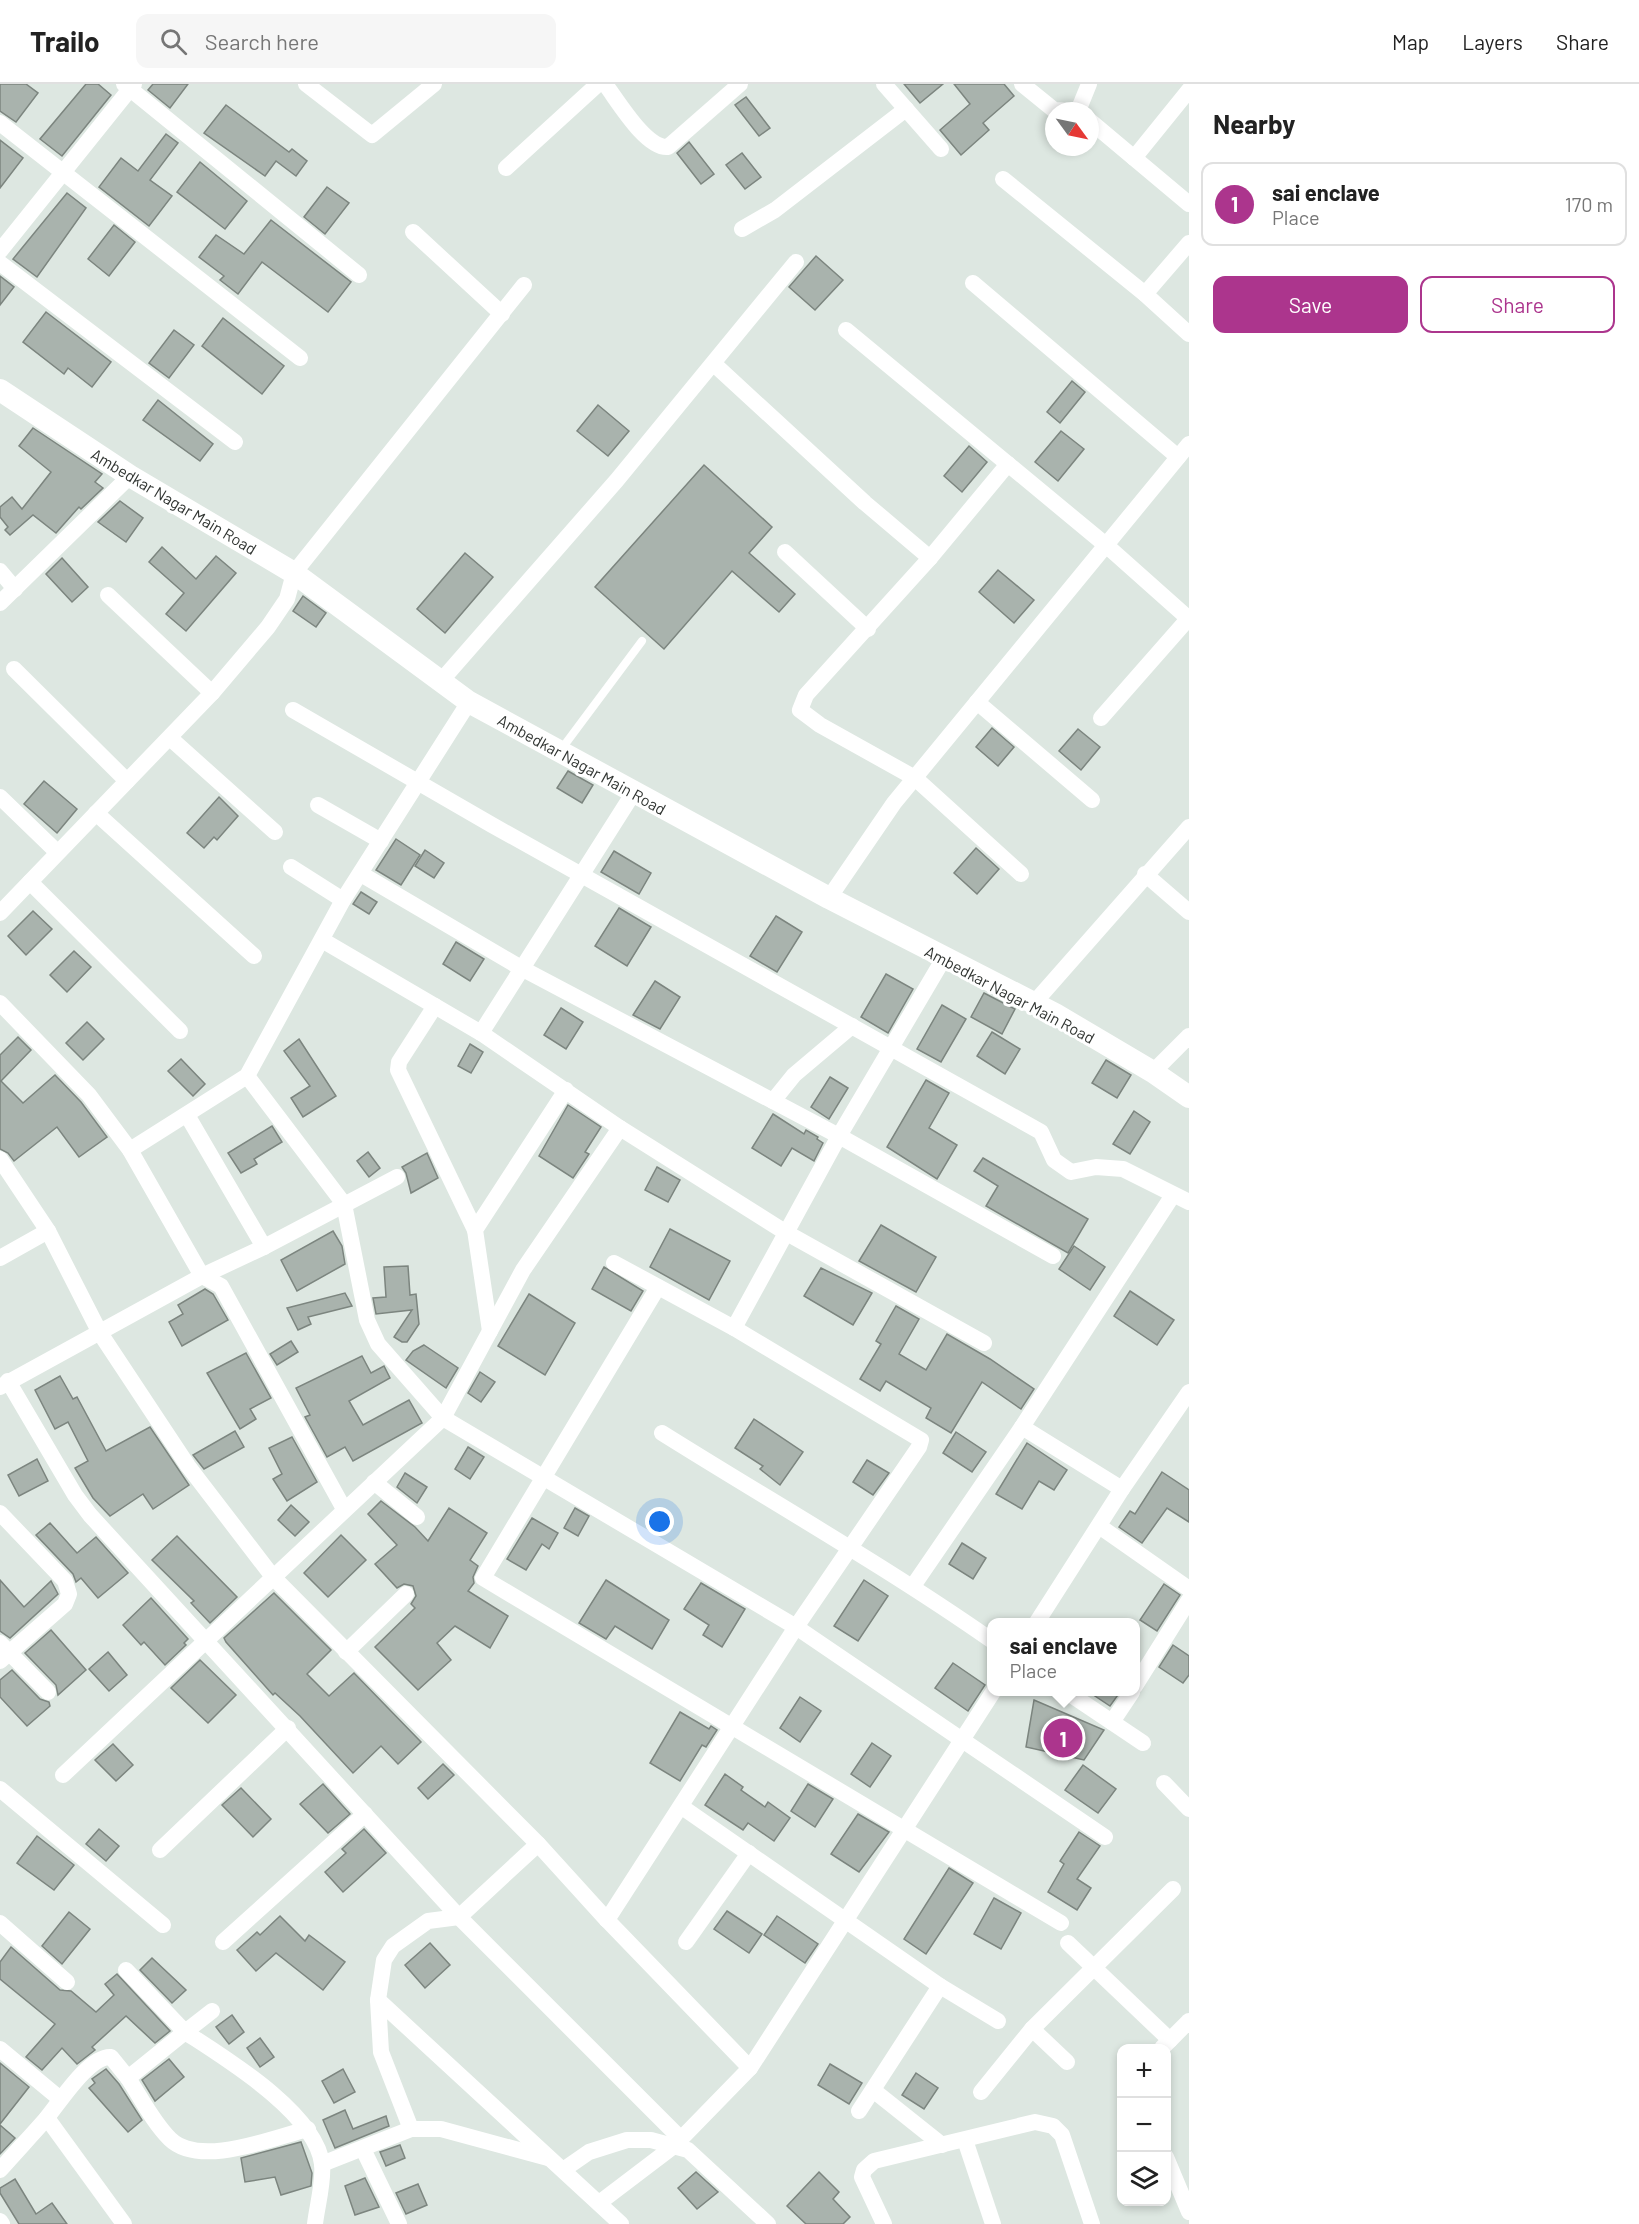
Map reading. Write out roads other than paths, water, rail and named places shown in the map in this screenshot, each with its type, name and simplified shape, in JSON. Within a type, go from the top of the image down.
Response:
[{"type":"street","points":[[306,84],[372,135],[434,84]]},
{"type":"street","points":[[506,168],[598,84]]},
{"type":"street","points":[[605,84],[650,142],[668,147],[739,84]]},
{"type":"street","points":[[884,84],[941,149]]},
{"type":"street","points":[[1022,84],[1045,103]]},
{"type":"street","points":[[1082,102],[1089,84]]},
{"type":"street","points":[[0,250],[129,86],[359,275]]},
{"type":"street","points":[[1134,158],[1189,90]]},
{"type":"street","points":[[742,229],[775,210],[906,109]]},
{"type":"street","points":[[0,123],[300,358]]},
{"type":"street","points":[[1099,129],[1189,204]]},
{"type":"street","points":[[1003,179],[1145,294],[1189,334]]},
{"type":"street","points":[[413,232],[502,314]]},
{"type":"street","points":[[1145,294],[1189,243]]},
{"type":"street","points":[[441,681],[616,480],[796,262]]},
{"type":"street","points":[[0,263],[235,442]]},
{"type":"street","points":[[829,898],[894,803],[1184,450],[973,283]]},
{"type":"street","points":[[0,913],[170,738],[268,627],[287,599],[294,573],[524,285]]},
{"type":"street","points":[[846,330],[1107,546],[1189,619],[1101,718]]},
{"type":"street","points":[[714,364],[865,503],[930,558]]},
{"type":"street","name":"Ambedkar Nagar Main Road","points":[[0,390],[130,476],[294,573],[469,702],[829,898],[1034,1003],[1153,1072],[1189,1097]]},
{"type":"street","points":[[1008,464],[868,629],[806,695],[800,710],[820,725],[915,778],[1021,874]]},
{"type":"street","points":[[0,603],[130,476]]},
{"type":"street","points":[[785,552],[868,629]]},
{"type":"street","points":[[0,571],[15,589]]},
{"type":"street","points":[[108,595],[212,693]]},
{"type":"street","points":[[14,669],[127,781]]},
{"type":"street","points":[[130,1150],[247,1076],[291,991],[344,900],[416,782],[469,702]]},
{"type":"street","points":[[977,702],[1092,800]]},
{"type":"street","points":[[293,710],[416,782],[1041,1132],[1054,1160],[1071,1172],[1096,1167],[1123,1168],[1189,1202]]},
{"type":"street","points":[[170,738],[275,832]]},
{"type":"street","points":[[481,1033],[634,792]]},
{"type":"street","points":[[0,797],[57,852]]},
{"type":"street","points":[[318,805],[381,841]]},
{"type":"street","points":[[96,813],[254,956]]},
{"type":"street","points":[[1034,1003],[1145,874],[1189,827]]},
{"type":"street","points":[[291,867],[344,900]]},
{"type":"street","points":[[361,874],[521,968],[839,1136],[1053,1256]]},
{"type":"street","points":[[1145,874],[1189,912]]},
{"type":"street","points":[[30,882],[180,1031]]},
{"type":"street","points":[[322,940],[481,1033],[620,1128],[786,1232],[984,1343]]},
{"type":"street","points":[[734,1328],[839,1136],[944,958]]},
{"type":"street","points":[[0,1003],[89,1095],[130,1150],[202,1276],[221,1286],[344,1509]]},
{"type":"street","points":[[435,1006],[399,1062],[398,1070],[475,1230],[490,1330]]},
{"type":"street","points":[[773,1101],[794,1075],[852,1026]]},
{"type":"street","points":[[1153,1072],[1189,1036]]},
{"type":"street","points":[[247,1076],[344,1204],[367,1320],[378,1344],[443,1418],[543,1480],[796,1627],[1106,1837]]},
{"type":"street","points":[[475,1230],[566,1090]]},
{"type":"street","points":[[187,1115],[264,1247]]},
{"type":"street","points":[[63,1775],[443,1418],[523,1270],[620,1128]]},
{"type":"street","points":[[0,1159],[48,1231],[100,1333],[188,1466],[273,1577],[538,1844],[607,1920],[750,2068]]},
{"type":"street","points":[[396,1177],[264,1247],[202,1276],[4,1384],[75,1495],[365,1814],[459,1917],[677,2142],[702,2160],[768,2224]]},
{"type":"street","points":[[913,1586],[1022,1427],[1173,1195]]},
{"type":"street","points":[[0,1258],[48,1231]]},
{"type":"street","points":[[607,1920],[734,1727],[796,1627],[919,1448],[921,1440],[734,1328],[614,1263]]},
{"type":"street","points":[[658,1287],[483,1578],[1061,1923]]},
{"type":"street","points":[[1041,1618],[1122,1489],[1189,1392]]},
{"type":"street","points":[[1022,1427],[1122,1489]]},
{"type":"street","points":[[662,1433],[848,1549],[913,1586],[987,1637]]},
{"type":"street","points":[[375,1482],[417,1517]]},
{"type":"street","points":[[0,1513],[65,1581],[69,1594],[64,1604],[3,1652],[48,1692]]},
{"type":"street","points":[[1099,1526],[1189,1589]]},
{"type":"street","points":[[346,1652],[406,1594]]},
{"type":"street","points":[[1140,1678],[1189,1600]]},
{"type":"street","points":[[599,2203],[677,2142],[750,2068],[990,1696]]},
{"type":"street","points":[[1073,1696],[1143,1743]]},
{"type":"street","points":[[1113,1722],[1129,1696]]},
{"type":"street","points":[[160,1850],[288,1728]]},
{"type":"street","points":[[1164,1783],[1189,1809]]},
{"type":"street","points":[[0,1789],[163,1925]]},
{"type":"street","points":[[682,1807],[940,1986],[998,2021]]},
{"type":"street","points":[[223,1942],[365,1814]]},
{"type":"street","points":[[411,2129],[381,2052],[378,2000],[384,1960],[393,1946],[428,1921],[459,1917],[538,1844]]},
{"type":"street","points":[[686,1942],[749,1853]]},
{"type":"street","points":[[981,2092],[1032,2029],[1173,1889]]},
{"type":"street","points":[[0,1923],[67,1982]]},
{"type":"street","points":[[1068,1943],[1166,2044],[1189,2021]]},
{"type":"street","points":[[126,1970],[185,2032],[243,2070],[308,2129],[322,2164],[315,2224]]},
{"type":"street","points":[[859,2111],[940,1986]]},
{"type":"street","points":[[378,2000],[621,2224]]},
{"type":"street","points":[[128,2078],[212,2011]]},
{"type":"street","points":[[1032,2029],[1067,2062]]},
{"type":"street","points":[[0,2049],[59,2098]]},
{"type":"street","points":[[0,2170],[46,2118],[59,2098],[105,2056],[111,2057],[128,2078],[171,2140],[185,2149],[216,2152],[308,2129]]},
{"type":"street","points":[[873,2090],[942,2145]]},
{"type":"street","points":[[46,2118],[124,2224]]},
{"type":"street","points":[[884,2224],[862,2177],[864,2170],[874,2161],[1035,2122],[1053,2126],[1062,2135],[1092,2224]]},
{"type":"street","points":[[322,2164],[411,2129],[441,2129],[557,2165],[627,2140],[677,2142]]},
{"type":"street","points":[[964,2140],[993,2224]]},
{"type":"street","points":[[363,2149],[399,2224]]},
{"type":"street","points":[[1171,2167],[1189,2212]]},
{"type":"lane","points":[[560,751],[642,641]]},
{"type":"place","name":"sai enclave","points":[[1063,1738]]}]
